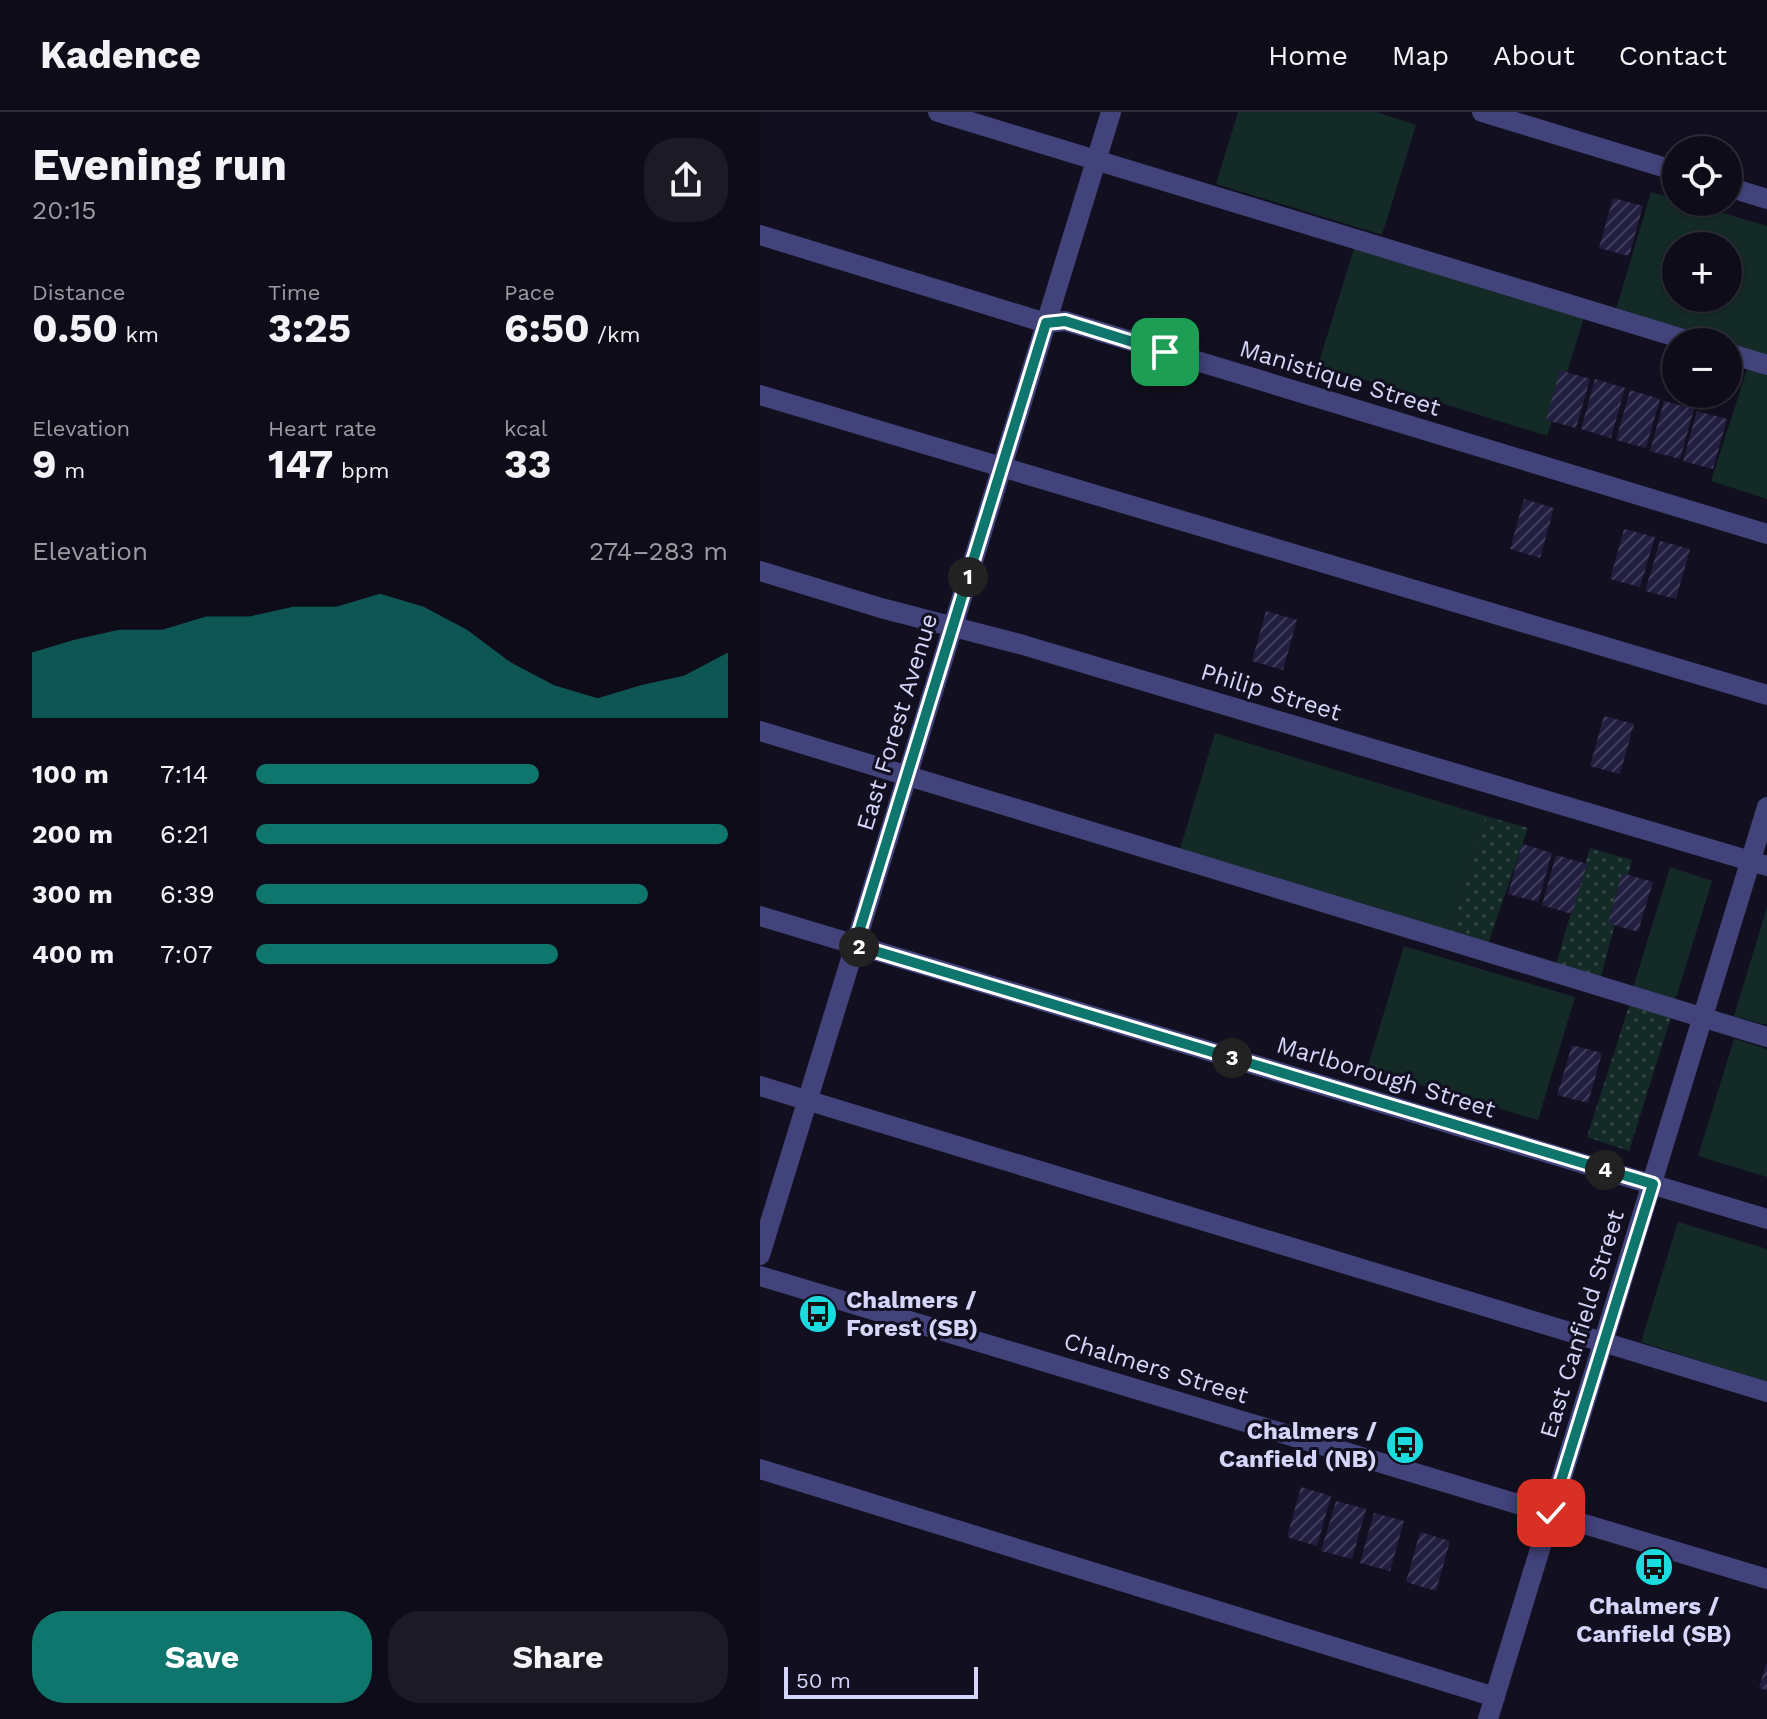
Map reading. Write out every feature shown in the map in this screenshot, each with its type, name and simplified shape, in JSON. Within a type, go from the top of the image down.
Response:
[{"type":"street","points":[[938,112],[1662,333]]},
{"type":"street","name":"East Forest Avenue","points":[[760,1255],[1111,112]]},
{"type":"street","points":[[1482,112],[1662,167]]},
{"type":"street","points":[[1742,191],[1767,199]]},
{"type":"street","name":"Manistique Street","points":[[760,235],[1046,323],[1065,321],[1767,534]]},
{"type":"street","points":[[1742,357],[1767,365]]},
{"type":"street","points":[[760,395],[1767,695]]},
{"type":"street","name":"Philip Street","points":[[760,571],[1023,645],[1759,863]]},
{"type":"street","points":[[760,731],[1767,1037]]},
{"type":"street","name":"East Canfield Street","points":[[1488,1719],[1704,1016],[1759,863],[1767,807]]},
{"type":"street","name":"Marlborough Street","points":[[760,916],[1767,1219]]},
{"type":"street","points":[[760,1086],[1767,1392]]},
{"type":"street","name":"Chalmers Street","points":[[760,1276],[1767,1579]]},
{"type":"street","points":[[760,1469],[1495,1697]]},
{"type":"green space","points":[[1238,112],[1376,112],[1416,125],[1382,235],[1216,184]]},
{"type":"green space","points":[[1651,192],[1662,195],[1662,216],[1733,216],[1767,226],[1767,361],[1742,354],[1742,328],[1662,330],[1614,316]]},
{"type":"green space","points":[[1358,236],[1587,308],[1547,436],[1318,365]]},
{"type":"green space","points":[[1748,366],[1767,372],[1767,499],[1711,481],[1734,408],[1742,408],[1742,385]]},
{"type":"green space","points":[[1215,733],[1486,816],[1448,939],[1180,849]]},
{"type":"green space","points":[[1486,816],[1528,828],[1486,950],[1448,939]]},
{"type":"green space","points":[[1590,848],[1632,860],[1599,984],[1554,971]]},
{"type":"green space","points":[[1670,867],[1712,881],[1673,1007],[1632,991]]},
{"type":"green space","points":[[1767,907],[1767,1025],[1734,1016]]},
{"type":"green space","points":[[1404,946],[1575,997],[1538,1120],[1367,1069]]},
{"type":"green space","points":[[1630,1003],[1672,1014],[1629,1151],[1587,1137]]},
{"type":"green space","points":[[1734,1039],[1767,1049],[1767,1177],[1698,1156]]},
{"type":"green space","points":[[1678,1222],[1767,1249],[1767,1382],[1641,1342]]},
{"type":"building","points":[[1613,198],[1643,206],[1629,256],[1599,248]]},
{"type":"building","points":[[1560,370],[1590,379],[1576,428],[1546,420]]},
{"type":"building","points":[[1595,379],[1625,388],[1611,438],[1581,429]]},
{"type":"building","points":[[1630,390],[1660,399],[1646,448],[1616,440]]},
{"type":"building","points":[[1662,408],[1694,409],[1680,459],[1650,451]]},
{"type":"building","points":[[1697,411],[1727,419],[1713,469],[1683,461]]},
{"type":"building","points":[[1524,499],[1554,508],[1540,558],[1510,549]]},
{"type":"building","points":[[1624,529],[1655,537],[1640,587],[1610,579]]},
{"type":"building","points":[[1660,541],[1690,549],[1676,599],[1645,591]]},
{"type":"building","points":[[1266,611],[1297,620],[1283,670],[1252,661]]},
{"type":"building","points":[[1604,716],[1634,724],[1620,774],[1590,766]]},
{"type":"building","points":[[1522,844],[1552,853],[1538,902],[1508,894]]},
{"type":"building","points":[[1556,855],[1587,864],[1572,914],[1542,905]]},
{"type":"building","points":[[1622,873],[1653,882],[1638,932],[1608,923]]},
{"type":"building","points":[[1572,1045],[1602,1053],[1588,1103],[1557,1095]]},
{"type":"building","points":[[1301,1487],[1331,1496],[1317,1546],[1287,1537]]},
{"type":"building","points":[[1336,1501],[1366,1509],[1352,1559],[1321,1551]]},
{"type":"building","points":[[1374,1513],[1404,1521],[1390,1571],[1360,1563]]},
{"type":"building","points":[[1420,1532],[1450,1541],[1436,1591],[1406,1582]]},
{"type":"building","points":[[1767,1664],[1767,1690],[1759,1688]]},
{"type":"place","name":"Chalmers / Forest (SB)","points":[[818,1314]]},
{"type":"place","name":"Chalmers / Canfield (NB)","points":[[1405,1445]]},
{"type":"place","name":"Chalmers / Canfield (SB)","points":[[1654,1567]]},
{"type":"route","points":[[1165,352],[1065,321],[1046,323],[855,945],[1653,1184],[1551,1513]]}]
